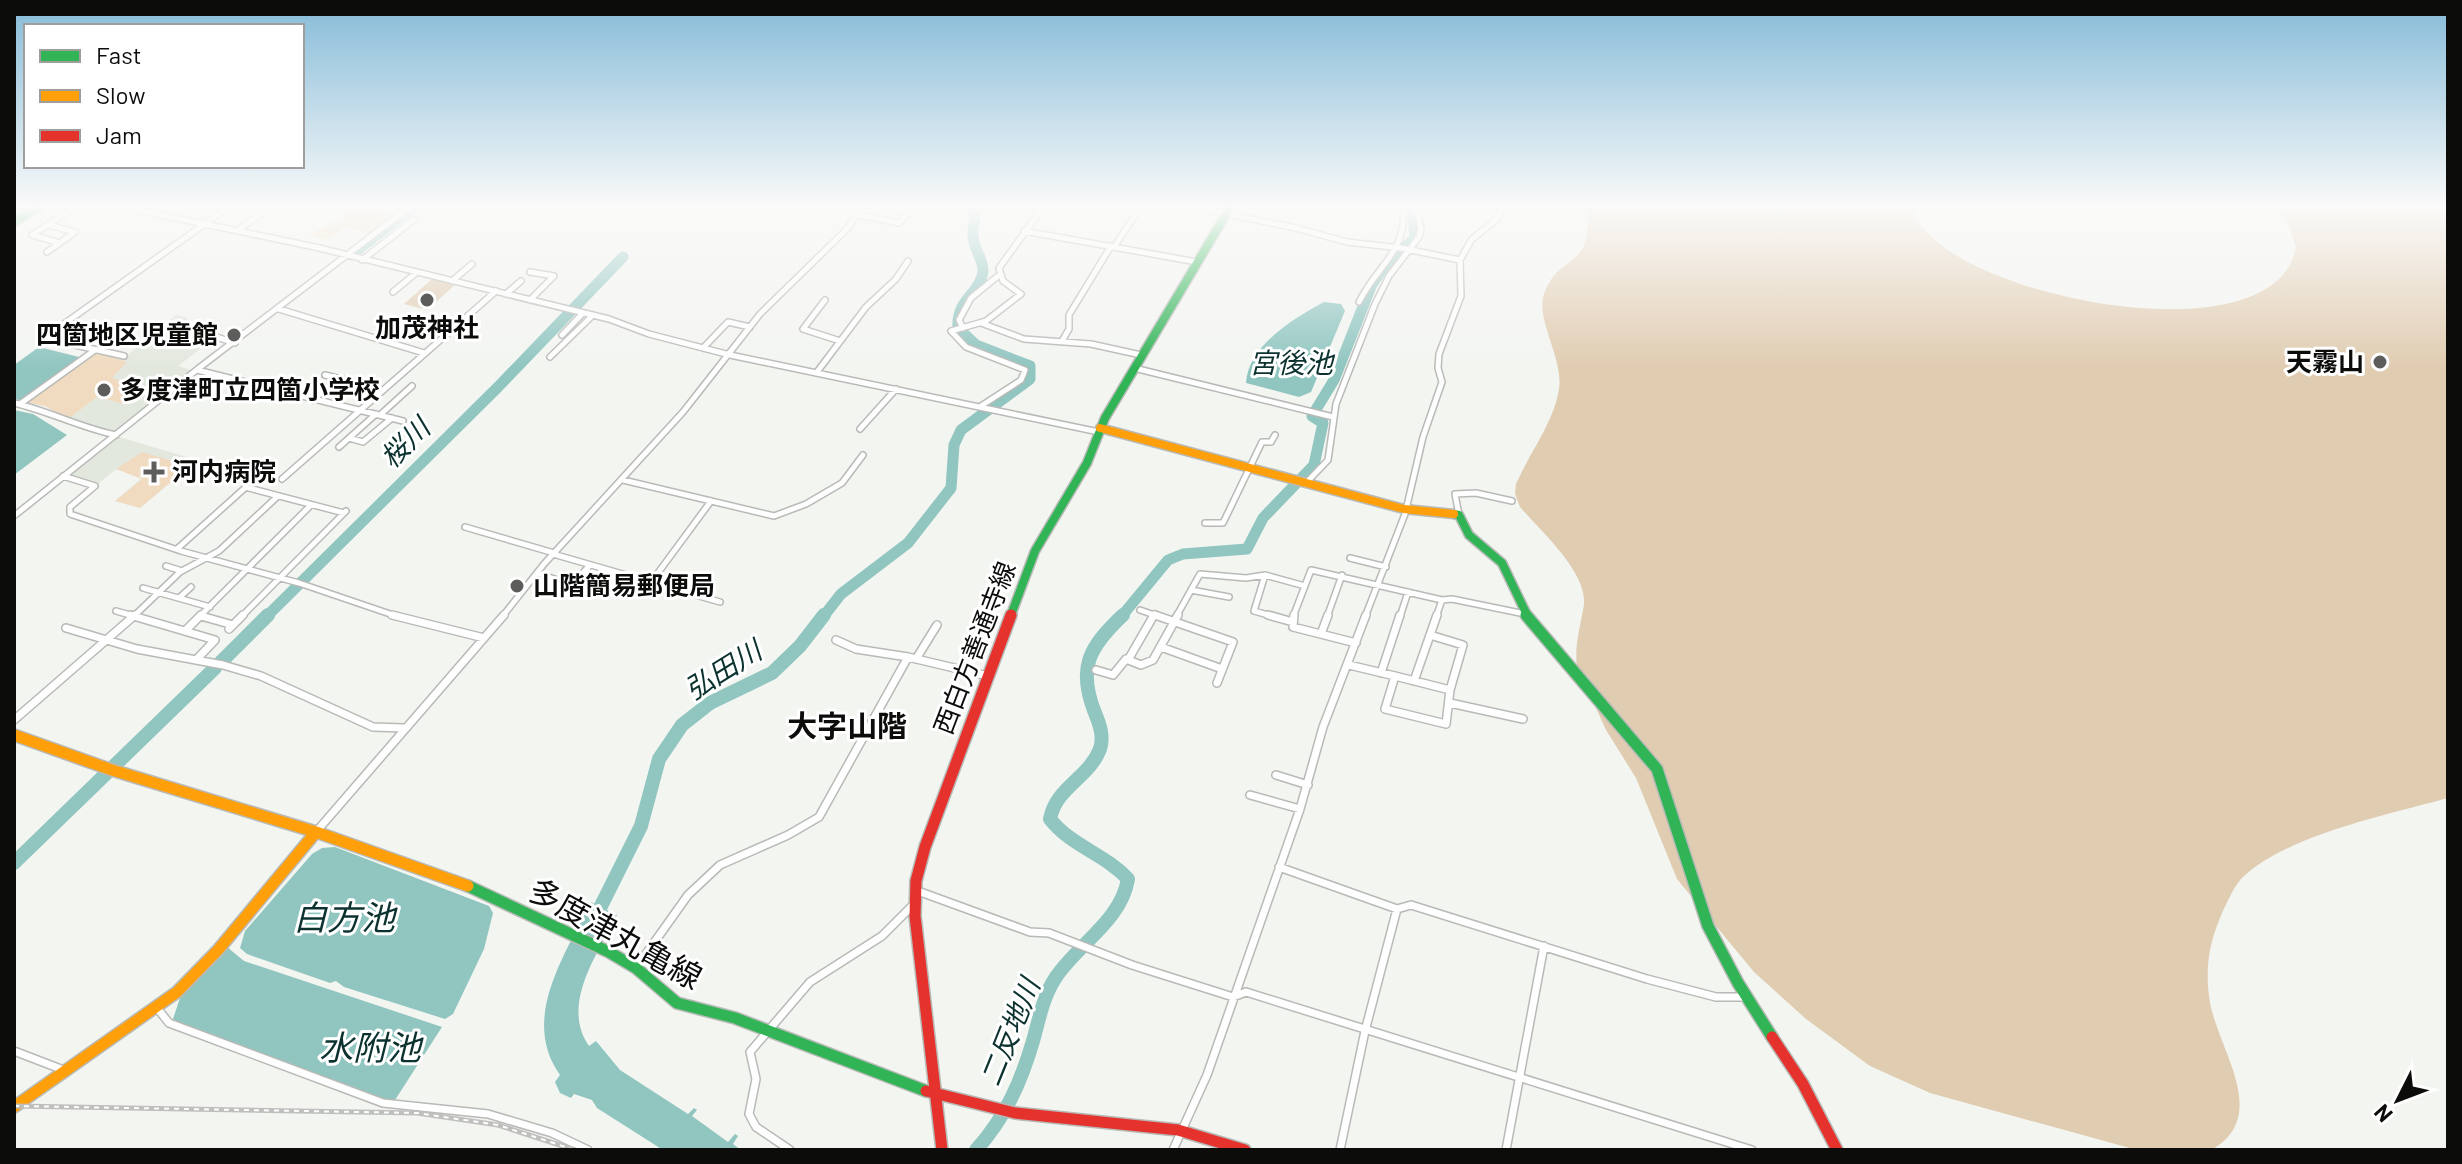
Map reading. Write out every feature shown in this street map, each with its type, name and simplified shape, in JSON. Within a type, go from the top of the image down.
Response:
[{"type":"main road","name":"西白方善通寺線","points":[[942,1150],[915,903],[925,847],[1035,551],[1087,463],[1100,430],[1141,355],[1197,262]]},
{"type":"main road","points":[[1100,430],[1404,509],[1459,515],[1469,535],[1502,563],[1525,614],[1657,769],[1665,786],[1694,889],[1721,952],[1746,997],[1803,1084],[1837,1150]]},
{"type":"main road","name":"多度津丸亀線","points":[[14,735],[110,770],[316,832],[486,893],[609,952],[636,968],[677,1003],[735,1018],[765,1032],[978,1110],[1019,1116],[1126,1122],[1183,1131],[1245,1150]]},
{"type":"main road","points":[[14,1107],[157,1008],[218,950],[316,832]]},
{"type":"street","points":[[124,356],[44,338],[154,260]]},
{"type":"street","points":[[14,516],[197,370],[341,260]]},
{"type":"street","points":[[363,260],[593,315],[730,355],[1100,430]]},
{"type":"street","points":[[316,832],[537,573],[623,480],[730,355],[750,327],[816,260]]},
{"type":"street","points":[[963,328],[959,320],[965,306],[998,276],[1002,260]]},
{"type":"street","points":[[1062,341],[1069,329],[1069,315],[1103,260]]},
{"type":"street","points":[[1188,260],[1197,262]]},
{"type":"street","points":[[1359,302],[1377,270],[1387,260]]},
{"type":"street","points":[[1304,484],[1328,460],[1332,447],[1333,417],[1375,304],[1401,260]]},
{"type":"street","points":[[1173,1150],[1207,1075],[1308,785],[1323,727],[1386,567],[1442,382],[1436,368],[1439,356],[1461,306],[1465,275],[1460,260]]},
{"type":"street","points":[[817,372],[908,261]]},
{"type":"street","points":[[452,281],[472,264]]},
{"type":"street","points":[[530,272],[554,276],[530,300]]},
{"type":"street","points":[[393,292],[416,273]]},
{"type":"street","points":[[981,406],[1021,380],[1025,370],[966,347],[951,331],[995,316],[1021,294],[998,276]]},
{"type":"street","points":[[506,294],[521,281]]},
{"type":"street","points":[[282,479],[496,291]]},
{"type":"street","points":[[825,300],[803,329],[840,341]]},
{"type":"street","points":[[279,309],[424,353]]},
{"type":"street","points":[[562,335],[583,313]]},
{"type":"street","points":[[550,357],[593,315]]},
{"type":"street","points":[[703,348],[728,322],[750,327]]},
{"type":"street","points":[[980,323],[1024,339],[1062,341],[1141,355]]},
{"type":"street","points":[[198,331],[235,343]]},
{"type":"street","points":[[551,343],[562,345]]},
{"type":"street","points":[[17,403],[95,349]]},
{"type":"street","points":[[1134,368],[1333,417]]},
{"type":"street","points":[[197,370],[403,421]]},
{"type":"street","points":[[325,375],[361,384]]},
{"type":"street","points":[[313,400],[338,378]]},
{"type":"street","points":[[339,447],[412,386]]},
{"type":"street","points":[[860,429],[872,411],[887,405],[896,389]]},
{"type":"street","points":[[17,403],[41,409],[87,429],[116,435]]},
{"type":"street","points":[[349,438],[363,442],[392,418]]},
{"type":"street","points":[[1205,523],[1223,523],[1262,442],[1271,442],[1275,435]]},
{"type":"street","points":[[623,480],[774,516],[806,504],[842,483],[863,455]]},
{"type":"street","points":[[63,476],[95,486],[70,507],[70,514],[177,549],[302,584],[409,621],[484,638]]},
{"type":"street","points":[[177,549],[246,486],[345,512],[231,627],[201,616]]},
{"type":"street","points":[[1459,515],[1455,494],[1476,493],[1512,501]]},
{"type":"street","points":[[14,720],[182,571],[219,551],[278,496]]},
{"type":"street","points":[[652,581],[711,501]]},
{"type":"street","points":[[185,631],[311,505]]},
{"type":"street","points":[[465,527],[720,602]]},
{"type":"street","points":[[1350,558],[1386,567]]},
{"type":"street","points":[[537,573],[572,585],[590,565]]},
{"type":"street","points":[[166,566],[182,571]]},
{"type":"street","points":[[1356,643],[1293,627],[1311,570],[1442,600],[1525,614]]},
{"type":"street","points":[[1096,670],[1113,675],[1122,660],[1141,665],[1153,660],[1173,626],[1172,620],[1200,574],[1246,578],[1265,575],[1305,586]]},
{"type":"street","points":[[1265,575],[1254,611],[1293,622]]},
{"type":"street","points":[[1321,634],[1342,575]]},
{"type":"street","points":[[179,598],[191,587]]},
{"type":"street","points":[[143,588],[210,607]]},
{"type":"street","points":[[1191,590],[1229,597]]},
{"type":"street","points":[[1381,673],[1408,592]]},
{"type":"street","points":[[1414,681],[1442,600]]},
{"type":"street","points":[[1140,610],[1233,642],[1217,683]]},
{"type":"street","points":[[116,611],[215,640],[196,660]]},
{"type":"street","points":[[1128,660],[1155,614]]},
{"type":"street","points":[[636,968],[688,895],[720,865],[788,835],[819,817],[912,658],[937,625]]},
{"type":"street","points":[[66,628],[261,676],[373,727],[404,728]]},
{"type":"street","points":[[1395,676],[1385,709],[1446,724],[1450,690],[1463,645],[1430,635]]},
{"type":"street","points":[[836,640],[856,649],[912,658],[988,676]]},
{"type":"street","points":[[1161,647],[1222,669]]},
{"type":"street","points":[[1349,665],[1450,690]]},
{"type":"street","points":[[1450,703],[1523,719]]},
{"type":"street","points":[[1276,775],[1308,785]]},
{"type":"street","points":[[1250,795],[1300,809]]},
{"type":"street","points":[[1279,867],[1397,909],[1411,905],[1716,997],[1746,997]]},
{"type":"street","points":[[915,890],[1030,932],[1049,933],[1233,997],[1246,992],[1752,1150]]},
{"type":"street","points":[[790,1150],[756,1127],[749,1114],[756,1079],[750,1052],[776,1016],[820,974],[899,924],[915,903]]},
{"type":"street","points":[[1340,1150],[1365,1031],[1397,909]]},
{"type":"street","points":[[1506,1150],[1517,1077],[1544,946]]},
{"type":"street","points":[[157,1008],[169,1023],[383,1103],[488,1114],[552,1133],[588,1150]]},
{"type":"street","points":[[14,1051],[66,1071]]},
{"type":"shaded area","points":[[1571,260],[1967,260],[2035,289],[2102,304],[2170,309],[2230,303],[2274,283],[2288,260],[2448,260],[2448,798],[2341,828],[2286,849],[2263,862],[2237,884],[2214,933],[2208,974],[2213,1015],[2236,1078],[2238,1118],[2229,1135],[2211,1150],[2137,1150],[1930,1093],[1870,1066],[1806,1019],[1754,972],[1677,879],[1636,778],[1606,730],[1577,666],[1577,643],[1584,604],[1578,579],[1561,552],[1520,507],[1515,494],[1516,484],[1547,426],[1559,389],[1558,365],[1542,304],[1544,294],[1558,271]]},
{"type":"shaded area","points":[[433,278],[456,284],[427,310],[404,304]]},
{"type":"shaded area","name":"多度津町立四箇小学校","points":[[176,315],[188,318],[185,322],[202,328],[198,331],[213,339],[178,366],[191,370],[116,432],[66,418],[45,406],[25,402],[124,358]]},
{"type":"shaded area","points":[[99,351],[127,362],[112,378],[136,387],[136,392],[141,394],[127,405],[97,397],[68,419],[45,406],[25,402],[92,353]]},
{"type":"shaded area","name":"河内病院","points":[[119,437],[197,460],[140,508],[115,501],[142,478],[116,469],[98,484],[71,475]]},
{"type":"shaded area","points":[[142,452],[190,466],[140,508],[115,501],[142,479],[116,469]]},
{"type":"water","name":"宮後池","points":[[1324,302],[1341,304],[1345,311],[1311,392],[1299,397],[1246,383],[1255,357],[1264,345],[1299,316]]},
{"type":"water","points":[[39,347],[83,358],[24,401],[14,399],[14,365]]},
{"type":"water","points":[[14,410],[33,414],[67,435],[14,475]]},
{"type":"water","name":"白方池","points":[[335,847],[489,906],[493,913],[484,949],[453,1014],[445,1019],[344,987],[336,981],[330,983],[247,954],[240,948],[245,931],[312,854],[322,848]]},
{"type":"water","points":[[591,902],[617,915],[592,963],[580,996],[578,1013],[581,1030],[589,1046],[596,1041],[620,1070],[688,1114],[694,1108],[697,1110],[692,1116],[728,1142],[735,1134],[738,1136],[733,1144],[741,1150],[663,1150],[597,1108],[592,1100],[574,1094],[571,1098],[560,1093],[555,1082],[560,1075],[549,1054],[544,1032],[545,1010],[559,965]]},
{"type":"water","name":"水附池","points":[[227,947],[244,961],[442,1027],[395,1100],[387,1101],[176,1025],[173,1019],[180,998]]},
{"type":"waterway","name":"桜川","points":[[266,617],[498,387],[620,260]]},
{"type":"waterway","name":"弘田川","points":[[823,617],[841,594],[908,543],[951,488],[954,445],[961,430],[1030,379],[1030,366],[976,345],[958,328],[964,303],[981,280],[981,260]]},
{"type":"waterway","name":"二反地川","points":[[1121,617],[1168,560],[1183,554],[1247,549],[1263,518],[1314,465],[1323,423],[1312,416],[1334,380],[1372,284],[1391,260]]},
{"type":"waterway","name":"弘田川","points":[[595,918],[641,826],[659,759],[682,725],[710,703],[772,673],[800,646],[824,615]]},
{"type":"waterway","name":"二反地川","points":[[976,1150],[1004,1112],[1017,1085],[1052,984],[1065,965],[1108,920],[1124,894],[1128,879],[1068,836],[1050,819],[1059,799],[1088,768],[1100,749],[1101,731],[1090,697],[1087,671],[1094,648],[1123,615]]},
{"type":"waterway","name":"桜川","points":[[221,662],[266,617]]},
{"type":"waterway","name":"桜川","points":[[14,863],[215,668]]},
{"type":"railway","points":[[14,1106],[417,1113],[498,1125],[575,1150]]},
{"type":"traffic: fast","points":[[1011,615],[1035,551],[1087,463],[1105,418],[1199,260]]},
{"type":"traffic: fast","points":[[1454,514],[1459,515],[1469,535],[1502,563],[1525,614],[1657,769],[1708,926],[1738,983],[1772,1037]]},
{"type":"traffic: fast","points":[[468,886],[609,952],[636,968],[677,1003],[735,1018],[926,1091]]},
{"type":"traffic: slow","points":[[1100,428],[1404,509],[1454,514]]},
{"type":"traffic: slow","points":[[14,735],[112,770],[316,832],[468,886]]},
{"type":"traffic: slow","points":[[14,1107],[177,992],[218,950],[316,832]]},
{"type":"traffic: jam","points":[[942,1150],[915,916],[916,881],[925,847],[1011,615]]},
{"type":"traffic: jam","points":[[1772,1037],[1803,1084],[1837,1150]]},
{"type":"traffic: jam","points":[[926,1091],[955,1101],[1015,1113],[1178,1130],[1245,1150]]},
{"type":"place","name":"加茂神社","points":[[427,300]]},
{"type":"place","name":"四箇地区児童館","points":[[234,335]]},
{"type":"place","name":"天霧山","points":[[2380,362]]},
{"type":"place","name":"多度津町立四箇小学校","points":[[104,390]]},
{"type":"place","name":"河内病院","points":[[154,472]]},
{"type":"place","name":"山階簡易郵便局","points":[[517,586]]},
{"type":"district","name":"大字山階","points":[[847,727]]}]
